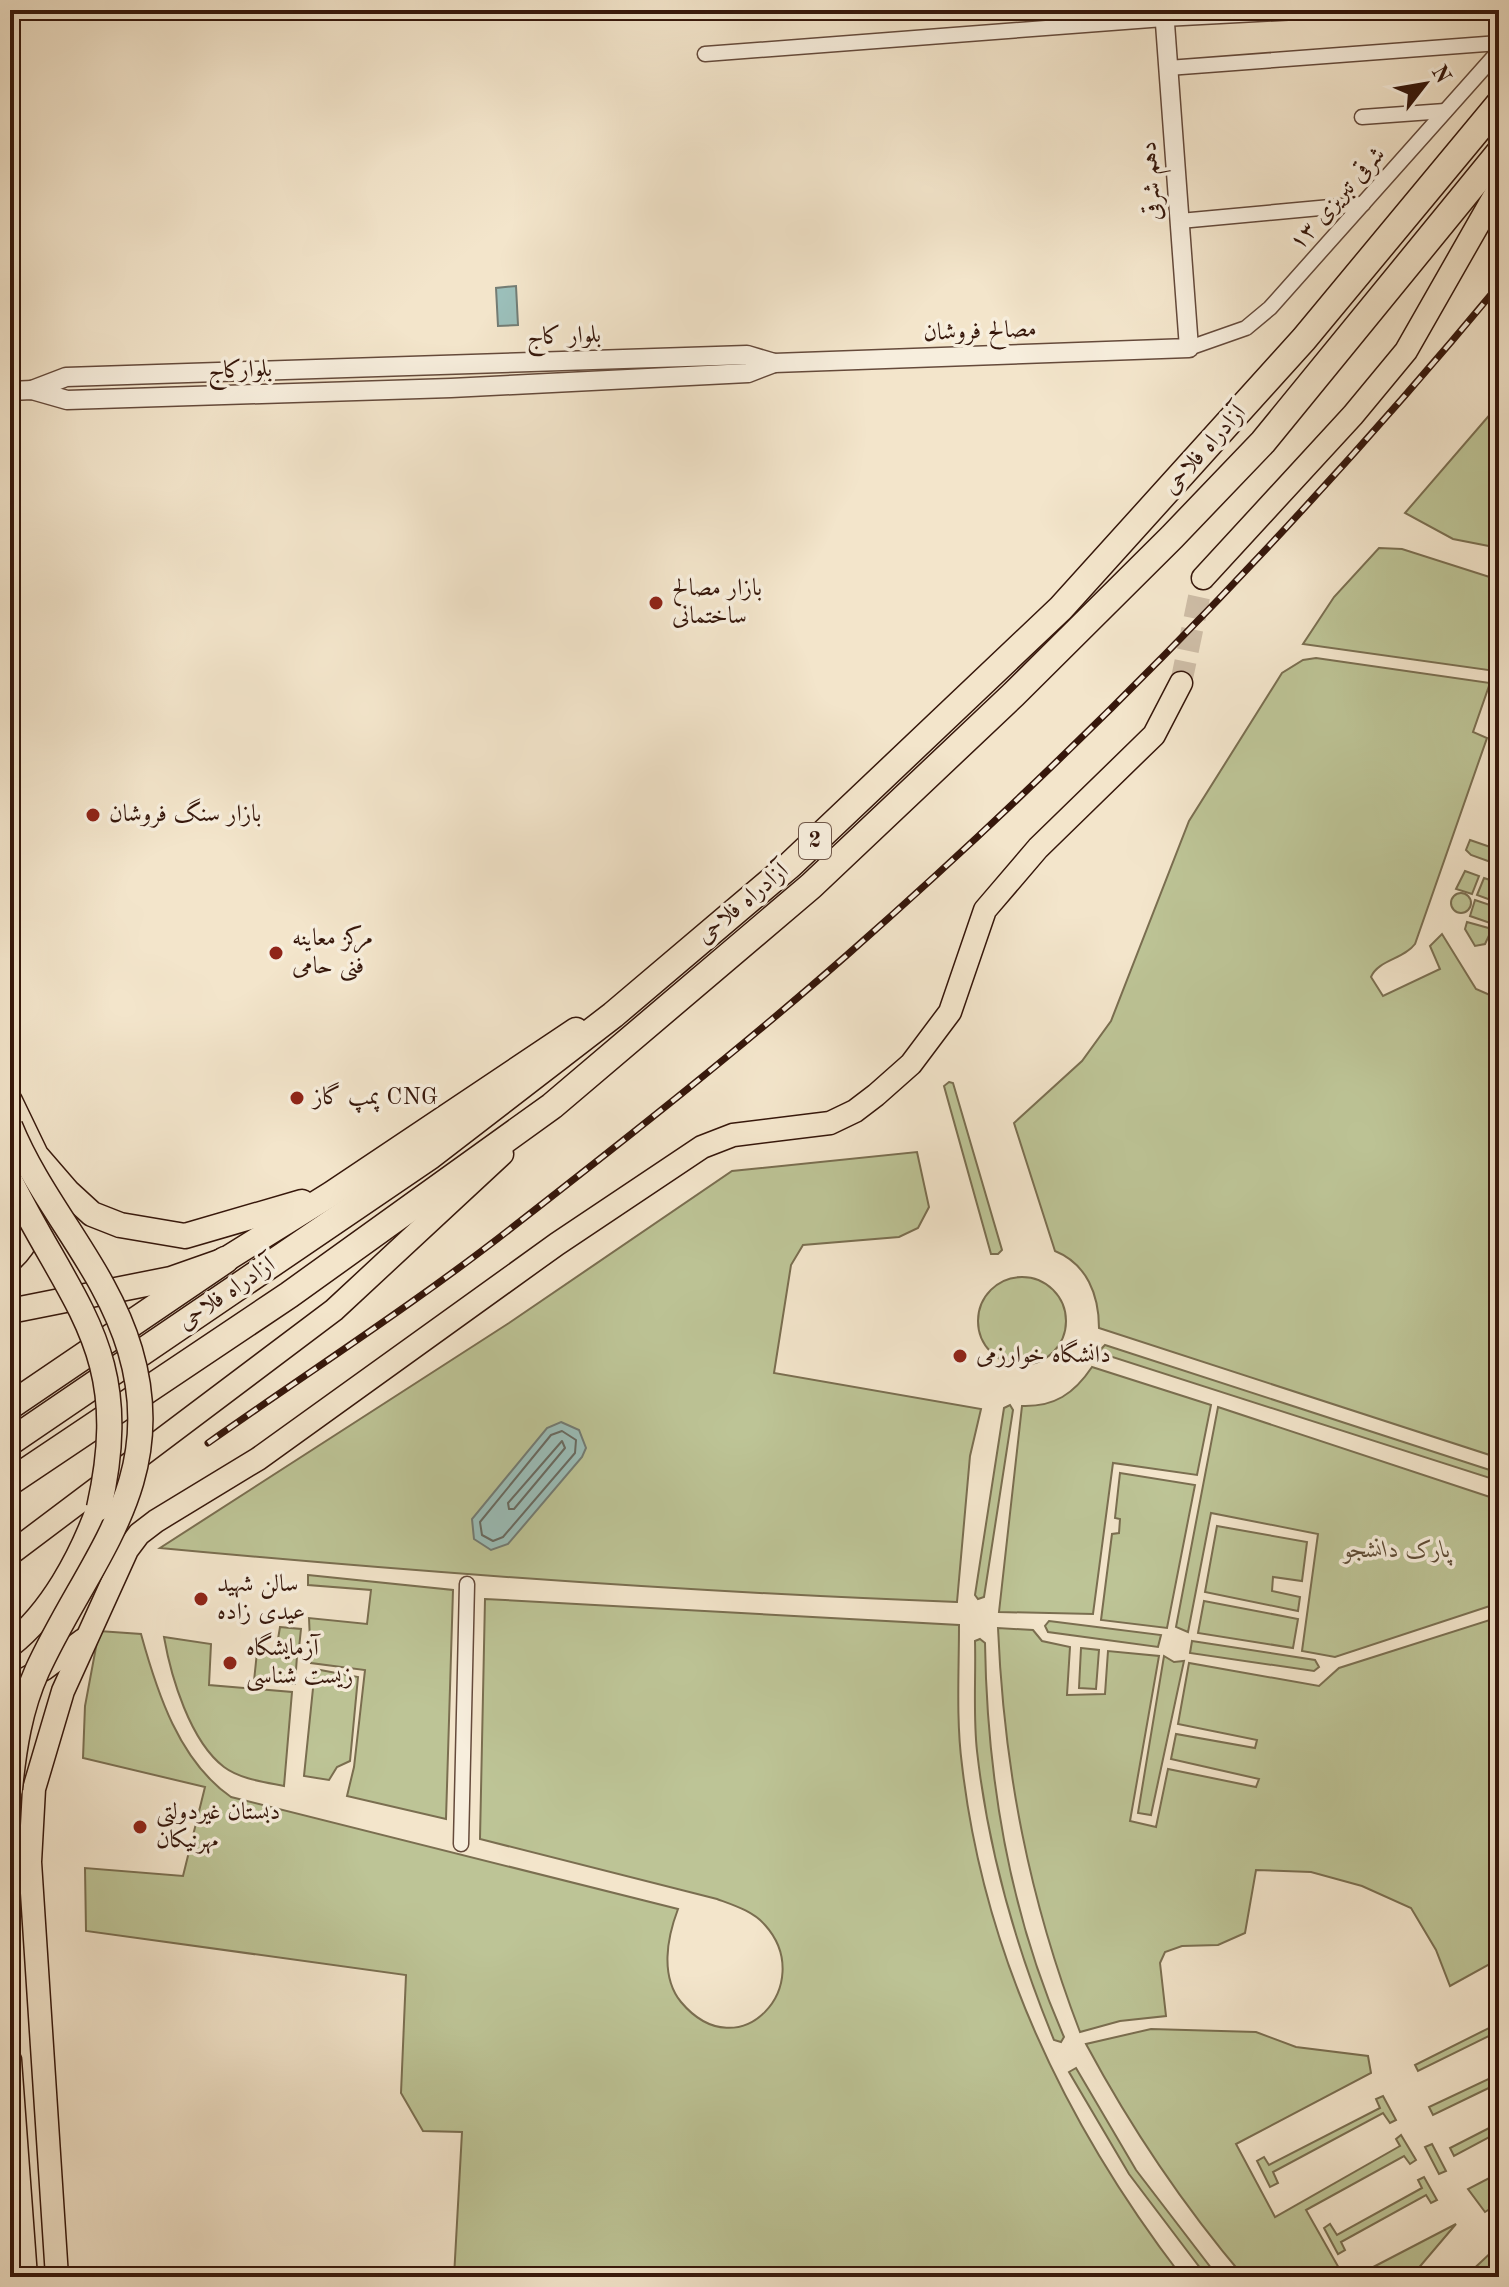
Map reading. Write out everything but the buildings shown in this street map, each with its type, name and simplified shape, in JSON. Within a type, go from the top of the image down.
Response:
[{"type":"highway","name":"آزادراه فلاحی","points":[[10,1442],[430,1156],[530,1081],[790,865],[1061,608],[1304,339],[1499,104]]},
{"type":"highway","name":"آزادراه فلاحی","points":[[10,1482],[289,1295],[552,1106],[811,886],[1024,685],[1263,442],[1499,153]]},
{"type":"highway","points":[[10,1406],[670,966]]},
{"type":"highway","points":[[10,1101],[36,1155],[92,1214],[120,1225],[185,1236],[331,1194]]},
{"type":"highway","points":[[10,1126],[29,1165],[90,1264],[123,1328],[136,1374],[140,1427],[135,1465],[114,1532],[57,1632],[17,1727],[22,1789]]},
{"type":"highway","points":[[10,1260],[32,1228],[39,1193],[36,1155]]},
{"type":"highway","points":[[10,1180],[80,1305],[105,1369],[111,1431],[99,1508],[84,1544],[41,1614],[10,1645]]},
{"type":"highway","points":[[10,1208],[48,1230],[90,1264]]},
{"type":"highway","points":[[10,1311],[171,1279],[225,1260]]},
{"type":"main road","points":[[1203,578],[1353,415],[1406,351],[1499,188]]},
{"type":"main road","points":[[10,1799],[22,1789],[85,1638],[127,1550],[139,1534],[258,1459],[557,1244],[702,1147],[733,1135],[830,1123],[855,1111],[876,1095],[911,1064],[950,1012],[985,910],[1038,848],[1154,735],[1181,683]]},
{"type":"main road","points":[[10,1554],[334,1310],[552,1106]]},
{"type":"main road","points":[[10,1687],[44,1669],[85,1638]]},
{"type":"main road","points":[[10,1734],[22,1789],[31,1877],[57,2277]]},
{"type":"main road","points":[[10,2060],[26,2277]]},
{"type":"street","points":[[705,54],[1164,14],[1335,10]]},
{"type":"street","name":"دهم شرقی","points":[[1164,14],[1189,348]]},
{"type":"street","points":[[1168,68],[1499,43]]},
{"type":"street","name":"۱۳ شرقی تبریزی","points":[[1189,348],[1246,328],[1270,308],[1499,51]]},
{"type":"street","points":[[1362,117],[1445,111]]},
{"type":"street","points":[[1180,221],[1363,204]]},
{"type":"street","name":"مصالح فروشان","points":[[774,363],[1189,348]]},
{"type":"street","name":"بلوار کاج","points":[[32,390],[66,377],[244,370],[747,355],[774,363]]},
{"type":"street","name":"بلوار کاج","points":[[451,388],[748,373],[774,363]]},
{"type":"street","name":"بلوارکاج","points":[[32,390],[67,400],[451,388]]},
{"type":"street","points":[[10,391],[32,390]]},
{"type":"street","points":[[461,1844],[467,1584]]},
{"type":"green space","points":[[1499,404],[1499,548],[1453,539],[1405,513]]},
{"type":"green space","points":[[1379,548],[1402,549],[1499,580],[1499,661],[1495,671],[1303,644],[1334,597]]},
{"type":"green space","points":[[1316,658],[1490,683],[1473,732],[1487,738],[1415,944],[1379,967],[1371,977],[1383,996],[1440,969],[1430,946],[1442,934],[1476,989],[1499,999],[1499,1458],[1099,1328],[1097,1304],[1089,1282],[1075,1264],[1055,1251],[1014,1123],[1082,1061],[1111,1021],[1189,821],[1282,673],[1303,660]]},
{"type":"green space","points":[[1470,840],[1499,850],[1499,865],[1471,855],[1466,850]]},
{"type":"green space","points":[[1465,871],[1479,876],[1472,894],[1456,889]]},
{"type":"green space","points":[[1484,878],[1499,883],[1499,903],[1477,895]]},
{"type":"green space","points":[[1461,893],[1468,896],[1471,903],[1468,910],[1461,913],[1454,910],[1451,903],[1454,896]]},
{"type":"green space","points":[[1475,900],[1499,908],[1493,924],[1470,916]]},
{"type":"green space","points":[[1467,922],[1492,929],[1485,944],[1475,946],[1465,929]]},
{"type":"green space","points":[[953,1083],[1002,1250],[998,1254],[991,1254],[944,1086]]},
{"type":"green space","points":[[917,1152],[929,1207],[918,1228],[899,1237],[803,1245],[791,1265],[774,1373],[981,1409],[970,1456],[957,1602],[558,1581],[160,1548],[509,1323],[732,1171]]},
{"type":"green space","points":[[1022,1277],[1047,1284],[1059,1296],[1066,1321],[1059,1346],[1047,1358],[1022,1365],[997,1358],[985,1346],[978,1321],[985,1296],[997,1284]]},
{"type":"green space","points":[[1105,1345],[1499,1473],[1499,1481],[1103,1354],[1101,1349]]},
{"type":"green space","points":[[1092,1367],[1211,1405],[1197,1475],[1113,1463],[1093,1614],[999,1612],[1022,1406],[1044,1404],[1062,1397],[1078,1385]]},
{"type":"green space","points":[[1010,1405],[1013,1410],[984,1597],[978,1599],[975,1595],[1004,1408]]},
{"type":"green space","name":"پارک دانشجو","points":[[1218,1407],[1499,1500],[1499,1603],[1335,1657],[1302,1651],[1318,1534],[1211,1513],[1188,1632],[1176,1627]]},
{"type":"green space","points":[[1120,1473],[1195,1485],[1167,1628],[1101,1620],[1112,1534],[1119,1533],[1120,1519],[1115,1518]]},
{"type":"green space","points":[[1217,1526],[1307,1542],[1302,1581],[1273,1577],[1272,1591],[1300,1597],[1298,1611],[1205,1592]]},
{"type":"green space","points":[[308,1575],[453,1590],[446,1819],[347,1796],[354,1767],[365,1670],[311,1663],[309,1618],[367,1624],[371,1590],[308,1585]]},
{"type":"green space","points":[[485,1599],[959,1625],[958,1713],[962,1765],[973,1835],[989,1904],[1011,1971],[1037,2036],[1102,2160],[1140,2220],[1182,2277],[454,2277],[462,2132],[423,2131],[401,2093],[406,1975],[86,1931],[85,1868],[183,1876],[205,1787],[83,1758],[85,1706],[99,1631],[141,1634],[172,1724],[197,1764],[231,1797],[678,1909],[669,1944],[668,1969],[674,1992],[681,2002],[704,2021],[726,2028],[747,2024],[765,2012],[777,1994],[783,1972],[779,1948],[765,1925],[749,1912],[717,1899],[480,1839]]},
{"type":"green space","points":[[1204,1601],[1298,1619],[1293,1648],[1198,1633]]},
{"type":"green space","points":[[1499,1617],[1499,1959],[1450,1986],[1436,1950],[1411,1908],[1362,1886],[1311,1872],[1256,1870],[1245,1933],[1218,1945],[1182,1946],[1165,1952],[1160,1963],[1166,2016],[1120,2021],[1080,2032],[1047,1933],[1022,1833],[1006,1732],[998,1628],[1033,1630],[1042,1641],[1070,1647],[1067,1695],[1105,1694],[1108,1651],[1159,1656],[1130,1821],[1156,1827],[1168,1769],[1256,1787],[1259,1779],[1171,1759],[1176,1734],[1255,1748],[1257,1740],[1178,1724],[1189,1663],[1319,1686],[1339,1668]]},
{"type":"green space","points":[[1049,1621],[1161,1635],[1158,1647],[1048,1632],[1045,1626]]},
{"type":"green space","points":[[280,1627],[301,1629],[299,1648],[277,1645]]},
{"type":"green space","points":[[164,1637],[211,1644],[209,1685],[292,1692],[284,1786],[237,1774],[212,1756],[184,1707]]},
{"type":"green space","points":[[980,1639],[985,1643],[991,1744],[1005,1844],[1029,1942],[1064,2037],[1061,2042],[1054,2040],[1028,1971],[988,1825],[975,1724],[975,1641]]},
{"type":"green space","points":[[1192,1641],[1315,1660],[1319,1667],[1314,1671],[1190,1653]]},
{"type":"green space","points":[[1081,1648],[1099,1650],[1096,1689],[1079,1688]]},
{"type":"green space","points":[[257,1652],[297,1656],[295,1684],[254,1681]]},
{"type":"green space","points":[[1164,1656],[1174,1662],[1184,1661],[1151,1815],[1138,1813]]},
{"type":"green space","points":[[315,1669],[358,1677],[350,1761],[337,1767],[329,1780],[304,1776]]},
{"type":"green space","points":[[1499,2023],[1499,2031],[1418,2071],[1415,2065]]},
{"type":"green space","points":[[1151,2029],[1256,2032],[1296,2047],[1368,2056],[1371,2073],[1236,2144],[1275,2217],[1400,2146],[1396,2139],[1401,2135],[1416,2160],[1410,2164],[1404,2156],[1306,2210],[1344,2277],[1244,2277],[1199,2222],[1139,2135],[1086,2044]]},
{"type":"green space","points":[[1076,2068],[1136,2170],[1218,2277],[1207,2277],[1129,2174],[1069,2072]]},
{"type":"green space","points":[[1499,2074],[1499,2083],[1433,2115],[1429,2107]]},
{"type":"green space","points":[[1383,2096],[1396,2120],[1390,2123],[1383,2113],[1273,2172],[1278,2183],[1270,2187],[1257,2161],[1264,2157],[1269,2165],[1380,2108],[1376,2099]]},
{"type":"green space","points":[[1499,2123],[1499,2132],[1454,2156],[1450,2148]]},
{"type":"green space","points":[[1432,2144],[1446,2171],[1439,2174],[1425,2147]]},
{"type":"green space","points":[[1499,2173],[1499,2203],[1485,2212],[1468,2189]]},
{"type":"green space","points":[[1424,2177],[1437,2200],[1431,2203],[1426,2195],[1341,2242],[1345,2250],[1338,2254],[1324,2228],[1330,2224],[1337,2235],[1422,2188],[1418,2180]]},
{"type":"green space","points":[[1456,2224],[1411,2277],[1354,2277]]},
{"type":"green space","points":[[1499,2245],[1499,2277],[1465,2277]]},
{"type":"water","points":[[516,286],[518,325],[498,326],[496,288]]},
{"type":"water","points":[[561,1422],[579,1430],[586,1448],[582,1457],[508,1544],[491,1550],[474,1539],[472,1519],[547,1428]]},
{"type":"tunnel","points":[[1181,683],[1203,578]]},
{"type":"railway","points":[[208,1443],[401,1310],[599,1160],[766,1025],[934,877],[1104,716],[1186,633],[1346,462],[1499,285]]},
{"type":"place","name":"بازار مصالح ساختمانی","points":[[656,603]]},
{"type":"place","name":"بازار سنگ فروشان","points":[[93,815]]},
{"type":"place","name":"مرکز معاینه فنی حامی","points":[[276,953]]},
{"type":"place","name":"پمپ گاز CNG","points":[[297,1098]]},
{"type":"place","name":"دانشگاه خوارزمی","points":[[960,1356]]},
{"type":"place","name":"سالن شهید عیدی زاده","points":[[201,1599]]},
{"type":"place","name":"آزمایشگاه زیست شناسی","points":[[230,1663]]},
{"type":"place","name":"دبستان غیردولتی مهرنیکان","points":[[140,1827]]}]
